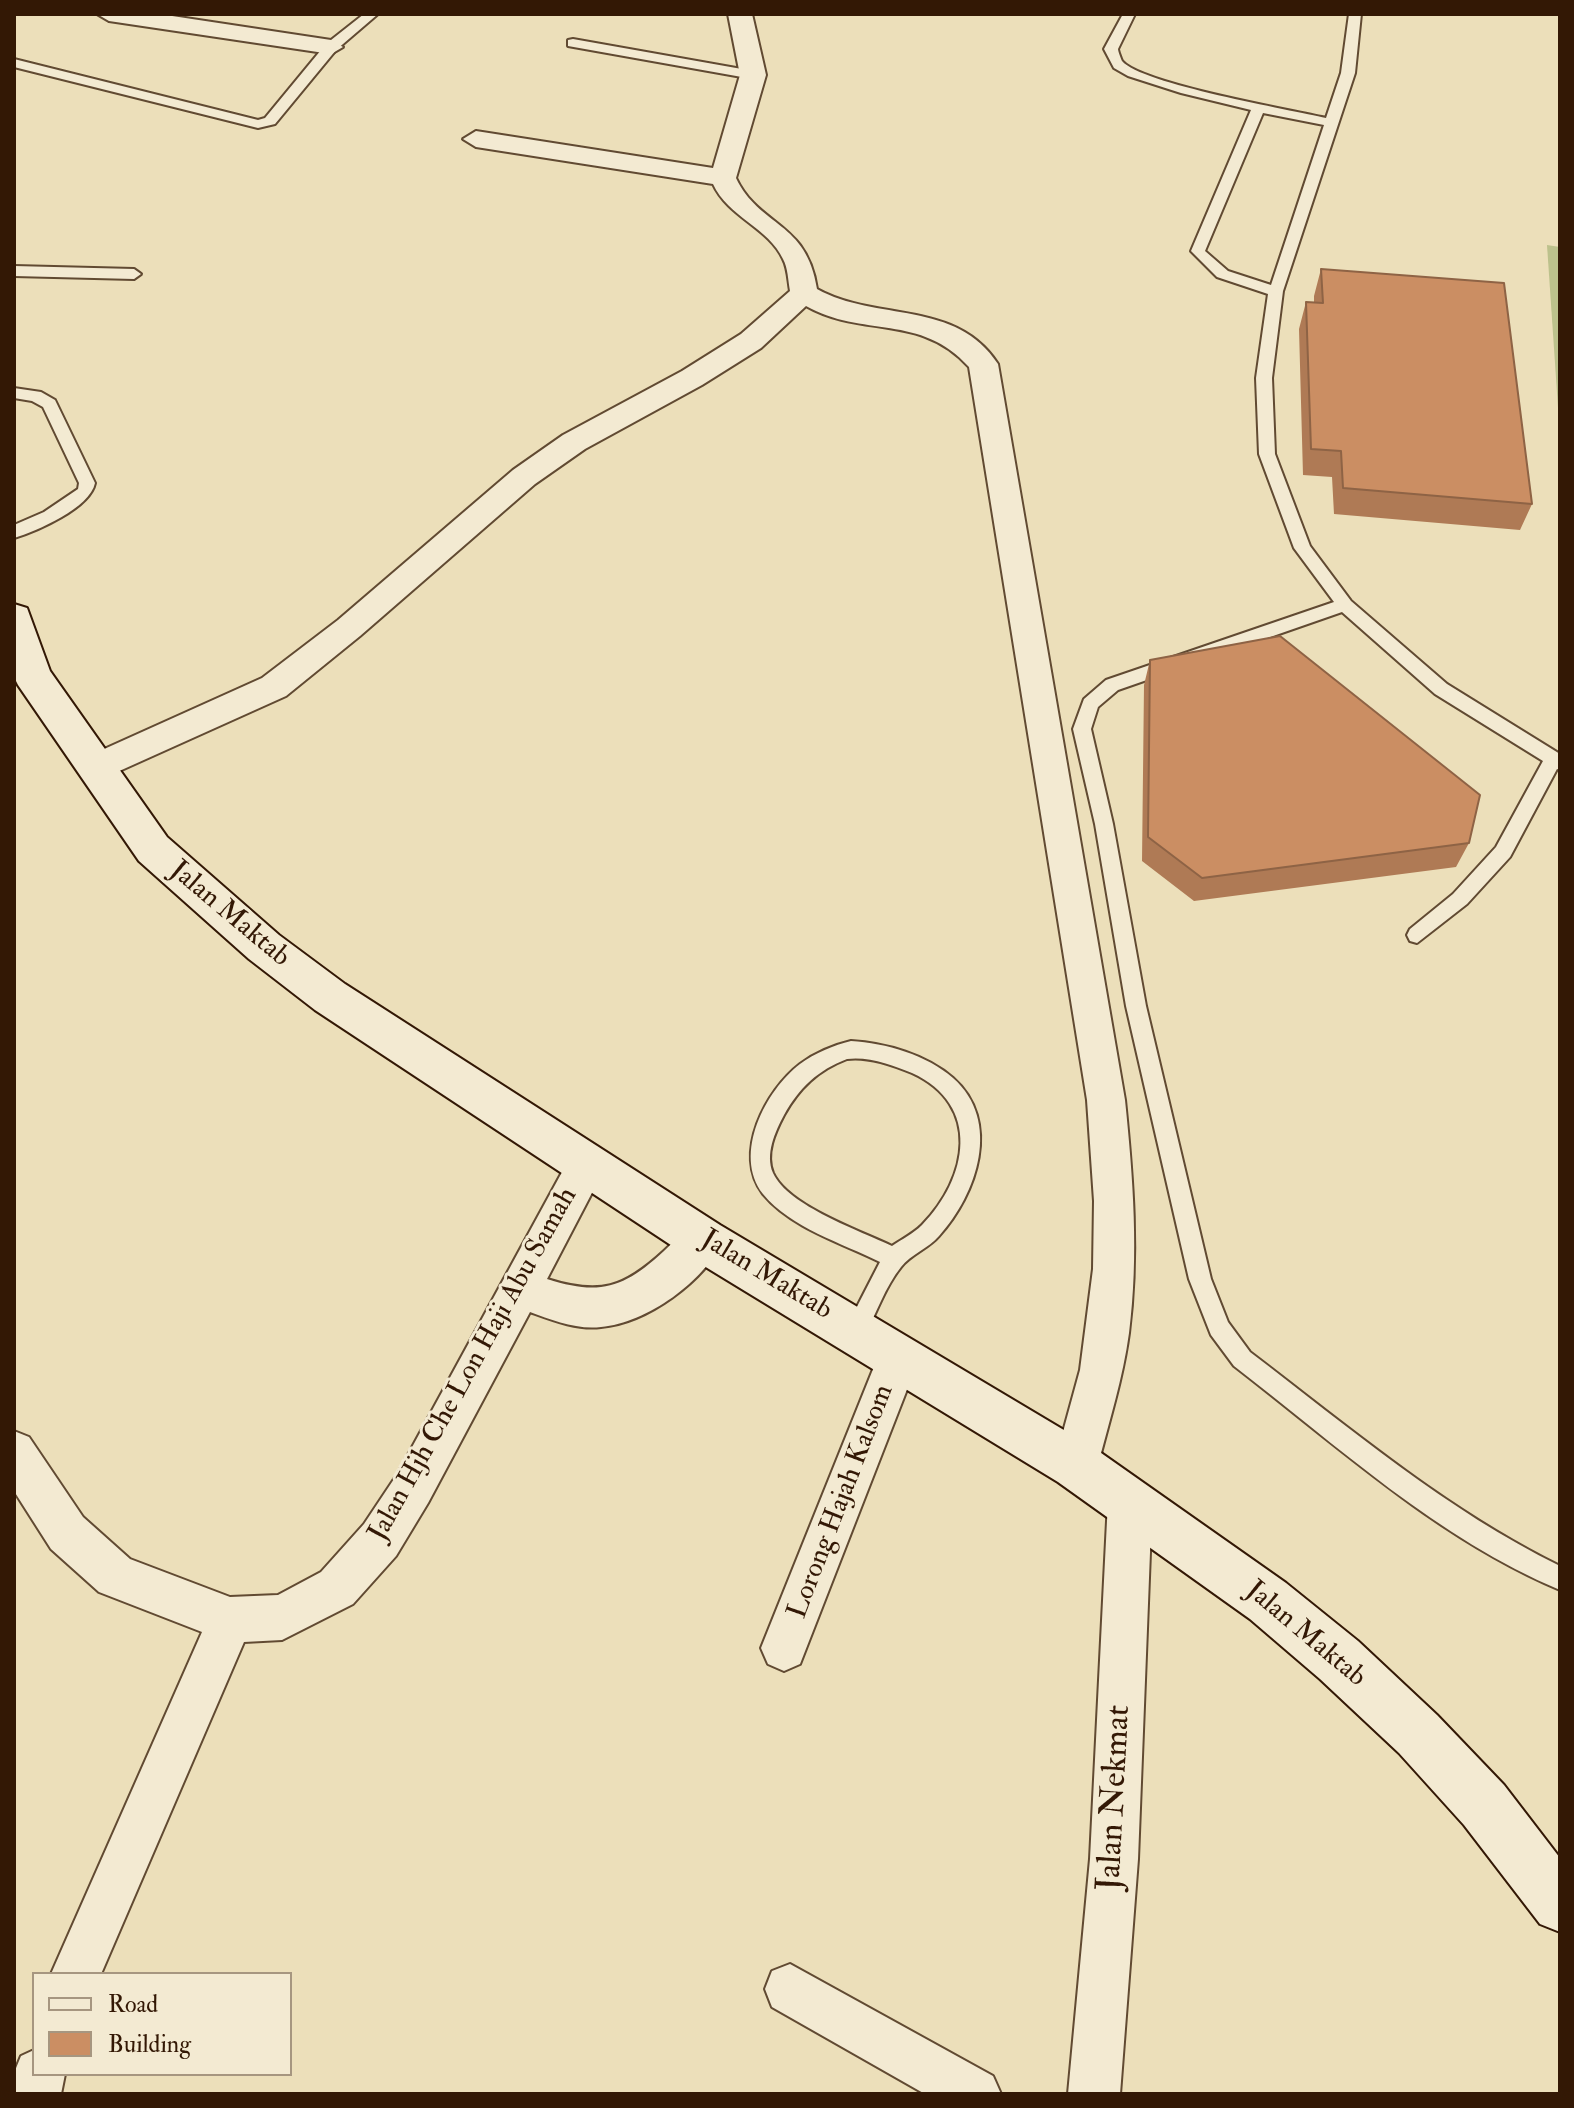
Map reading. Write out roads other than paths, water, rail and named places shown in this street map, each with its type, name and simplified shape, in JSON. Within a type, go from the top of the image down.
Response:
[{"type":"main road","name":"Jalan Maktab","points":[[14,618],[23,680],[94,768],[153,849],[264,947],[330,997],[703,1240],[1076,1465],[1268,1601],[1351,1671],[1418,1734],[1484,1805],[1560,1904]]},
{"type":"street","points":[[109,14],[331,47]]},
{"type":"street","points":[[740,14],[753,75],[723,178],[728,192],[788,245],[797,258],[804,293],[820,304],[842,313],[921,323],[961,341],[983,364],[1106,1100],[1115,1196],[1112,1290],[1102,1368],[1076,1465]]},
{"type":"street","points":[[476,139],[723,178]]},
{"type":"street","points":[[94,768],[274,687],[349,628],[524,477],[574,442],[692,378],[751,341],[804,293]]},
{"type":"street","name":"Jalan Hjh Che Lon Haji Abu Samah","points":[[14,1452],[67,1533],[115,1576],[230,1620],[282,1617],[337,1588],[380,1540],[413,1488],[587,1164]]},
{"type":"street","points":[[519,1289],[574,1307],[616,1305],[653,1288],[703,1240]]},
{"type":"street","name":"Lorong Hajah Kalsom","points":[[784,1648],[899,1356]]},
{"type":"street","name":"Jalan Nekmat","points":[[1094,2094],[1114,1859],[1130,1501]]},
{"type":"street","points":[[77,1972],[230,1620]]},
{"type":"street","points":[[790,1989],[975,2094]]},
{"type":"lane","points":[[14,63],[258,124],[270,121],[331,47],[372,14]]},
{"type":"lane","points":[[1129,14],[1111,49],[1118,64],[1171,86],[1332,123]]},
{"type":"lane","points":[[1353,15],[1348,73],[1276,291],[1264,378],[1267,454],[1302,548],[1345,605],[1441,689],[1556,761],[1503,852],[1460,899],[1417,935]]},
{"type":"lane","points":[[573,43],[753,75]]},
{"type":"lane","points":[[1259,106],[1198,251],[1208,267],[1229,278],[1276,291]]},
{"type":"lane","points":[[14,271],[134,274]]},
{"type":"lane","points":[[14,393],[36,396],[49,404],[87,483],[85,492],[50,516],[14,532]]},
{"type":"lane","points":[[1345,605],[1112,685],[1090,704],[1082,729],[1104,824],[1136,1006],[1200,1279],[1219,1328],[1234,1349],[1242,1359],[1429,1504],[1506,1554],[1560,1578]]},
{"type":"lane","points":[[856,1330],[894,1258],[931,1231],[961,1183],[972,1140],[968,1110],[951,1088],[921,1068],[886,1054],[849,1049],[817,1063],[789,1085],[760,1143],[760,1168],[770,1187],[794,1207],[894,1258]]}]
